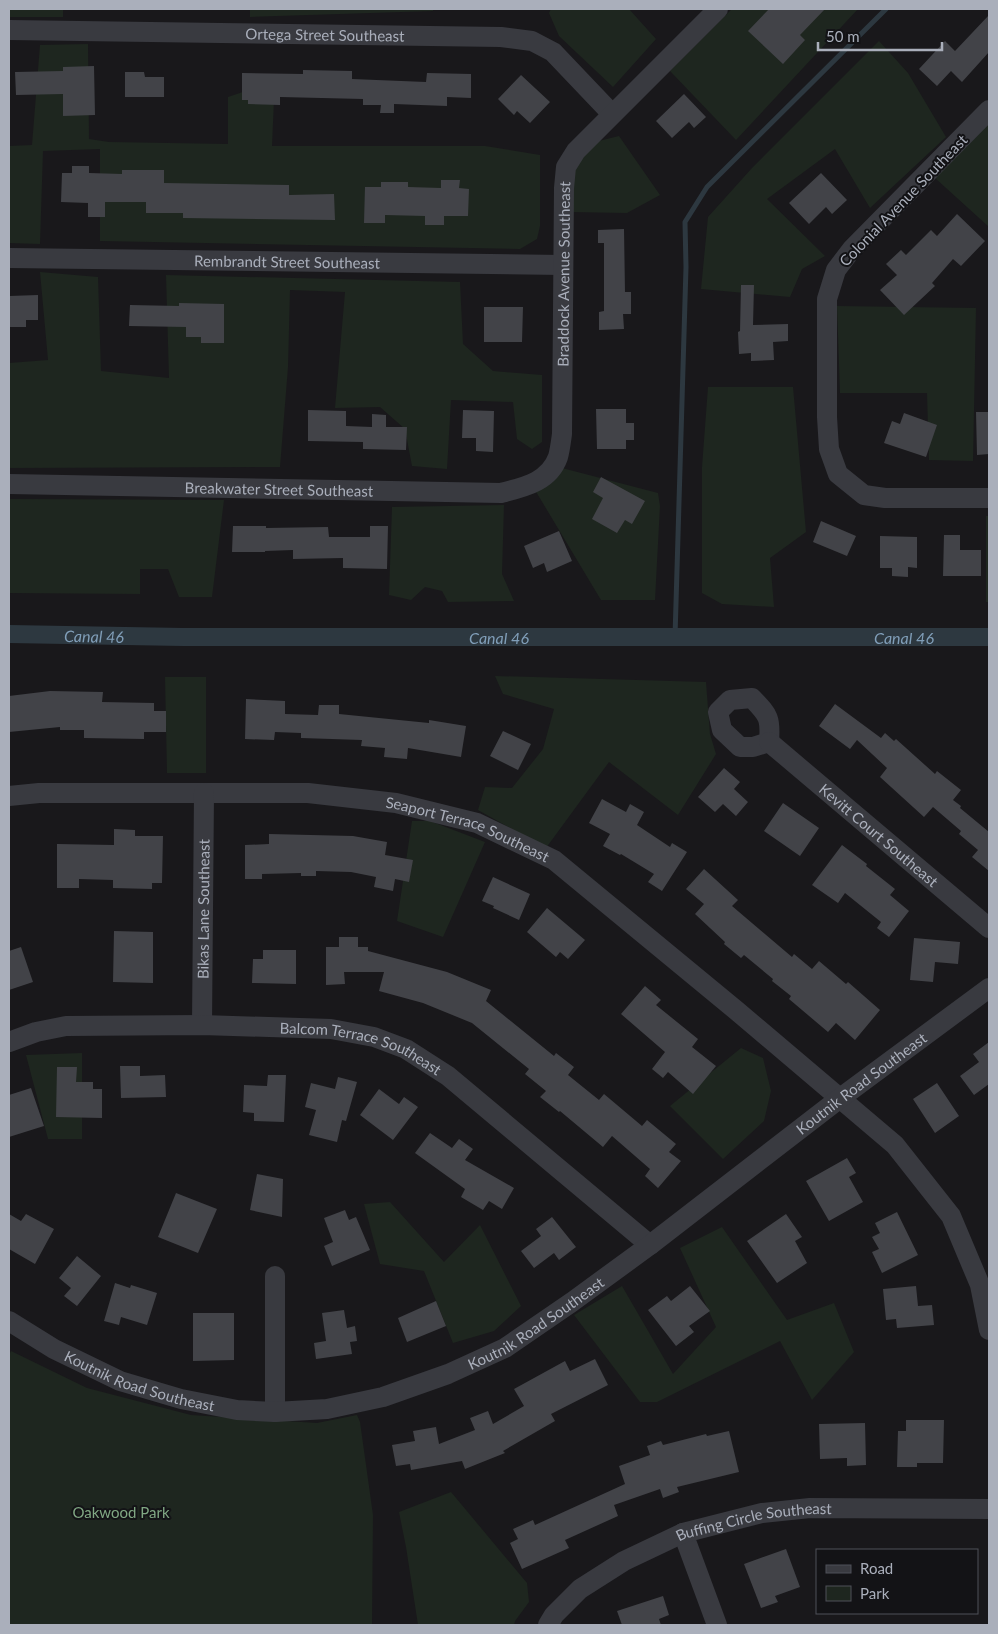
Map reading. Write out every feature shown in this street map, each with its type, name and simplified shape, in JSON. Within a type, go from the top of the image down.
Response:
[{"type":"street","name":"Braddock Avenue Southeast","points":[[546,476],[558,458],[562,434],[564,188],[566,167],[576,151],[718,9]]},
{"type":"street","name":"Ortega Street Southeast","points":[[9,30],[501,37],[532,41],[553,52],[612,114]]},
{"type":"street","name":"Colonial Avenue Southeast","points":[[989,110],[852,249],[836,270],[827,299],[827,417],[829,449],[838,474],[864,495],[885,498],[989,498]]},
{"type":"street","name":"Rembrandt Street Southeast","points":[[9,258],[563,265]]},
{"type":"street","name":"Breakwater Street Southeast","points":[[9,484],[501,493],[529,486],[546,476]]},
{"type":"street","name":"Kevitt Court Southeast","points":[[769,742],[989,928]]},
{"type":"street","name":"Seaport Terrace Southeast","points":[[9,796],[39,793],[308,793],[396,802],[477,823],[554,860],[738,1011],[895,1145],[951,1216],[980,1285],[989,1330]]},
{"type":"street","name":"Bikas Lane Southeast","points":[[202,1025],[204,793]]},
{"type":"street","name":"Koutnik Road Southeast","points":[[9,1320],[54,1349],[120,1381],[190,1401],[237,1410],[276,1412],[327,1409],[383,1397],[448,1374],[505,1348],[650,1245],[839,1099],[989,988]]},
{"type":"street","name":"Balcom Terrace Southeast","points":[[9,1042],[36,1032],[66,1026],[202,1025],[331,1029],[374,1037],[406,1049],[448,1076],[650,1245]]},
{"type":"street","points":[[276,1276],[276,1412]]},
{"type":"street","name":"Buffing Circle Southeast","points":[[548,1625],[554,1615],[580,1589],[624,1561],[683,1533],[762,1513],[810,1508],[989,1508]]},
{"type":"street","points":[[683,1533],[717,1625]]},
{"type":"green space","points":[[9,9],[63,9],[63,17],[9,17]]},
{"type":"green space","points":[[250,9],[433,9],[433,11],[250,17]]},
{"type":"green space","points":[[551,9],[629,9],[656,39],[613,87],[559,36],[549,13]]},
{"type":"green space","points":[[732,9],[858,9],[736,140],[670,71]]},
{"type":"green space","points":[[879,41],[908,73],[946,137],[870,208],[835,149],[767,199],[825,256],[802,269],[790,297],[701,289],[708,217],[752,168]]},
{"type":"green space","points":[[88,44],[89,139],[109,142],[228,144],[228,97],[260,86],[274,100],[272,146],[485,146],[540,155],[540,226],[537,239],[520,249],[100,241],[100,149],[43,151],[40,244],[9,243],[9,146],[32,145],[40,45]]},
{"type":"green space","points":[[989,123],[989,227],[935,178]]},
{"type":"green space","points":[[619,136],[660,195],[627,213],[570,212],[572,166],[595,142]]},
{"type":"green space","points":[[40,272],[98,277],[101,371],[169,378],[166,275],[460,282],[463,344],[493,371],[542,375],[542,442],[532,449],[517,439],[513,402],[451,400],[447,469],[412,466],[405,429],[380,407],[335,408],[345,292],[290,290],[288,367],[280,467],[9,468],[9,363],[48,360]]},
{"type":"green space","points":[[837,306],[976,308],[973,461],[929,460],[927,393],[840,393]]},
{"type":"green space","points":[[708,387],[793,387],[806,532],[770,558],[774,607],[722,604],[702,593],[702,467]]},
{"type":"green space","points":[[562,468],[658,493],[660,506],[655,600],[601,600],[535,490]]},
{"type":"green space","points":[[9,499],[224,500],[212,597],[179,597],[168,569],[140,569],[140,594],[9,593]]},
{"type":"green space","points":[[504,505],[502,574],[514,601],[448,602],[442,591],[425,587],[411,600],[389,595],[392,507]]},
{"type":"green space","points":[[986,516],[989,516],[989,602],[986,602]]},
{"type":"green space","points":[[495,676],[706,682],[710,734],[716,754],[678,815],[609,762],[546,848],[478,810],[485,787],[512,788],[543,749],[554,709],[503,694]]},
{"type":"green space","points":[[165,677],[206,677],[206,773],[167,773]]},
{"type":"green space","points":[[412,821],[430,821],[485,842],[443,937],[397,921]]},
{"type":"green space","points":[[741,1048],[763,1058],[771,1091],[764,1121],[723,1159],[670,1106]]},
{"type":"green space","points":[[82,1053],[82,1139],[48,1139],[26,1055]]},
{"type":"green space","points":[[390,1202],[444,1262],[480,1225],[521,1306],[494,1331],[453,1343],[424,1271],[380,1264],[364,1204]]},
{"type":"green space","points":[[722,1227],[787,1320],[834,1303],[854,1352],[812,1400],[780,1341],[657,1402],[640,1402],[574,1315],[622,1286],[673,1374],[716,1327],[680,1248]]},
{"type":"green space","name":"Oakwood Park","points":[[11,1351],[87,1388],[191,1415],[317,1423],[357,1415],[360,1422],[373,1515],[372,1625],[9,1625],[9,1355]]},
{"type":"green space","points":[[451,1492],[527,1583],[529,1602],[514,1625],[418,1625],[399,1512]]},
{"type":"building","points":[[769,9],[825,9],[800,35],[805,40],[783,64],[748,31]]},
{"type":"building","points":[[989,15],[989,52],[962,82],[951,71],[937,86],[919,69],[945,41],[955,51]]},
{"type":"building","points":[[94,66],[95,115],[63,116],[63,94],[16,95],[15,72],[63,71],[63,67]]},
{"type":"building","points":[[303,70],[352,71],[352,79],[426,82],[427,73],[471,74],[471,98],[447,97],[447,106],[394,104],[394,113],[380,113],[381,105],[363,105],[363,99],[280,97],[280,105],[248,104],[248,100],[242,100],[242,73],[303,74]]},
{"type":"building","points":[[125,72],[144,72],[145,77],[164,77],[164,97],[125,97]]},
{"type":"building","points":[[521,75],[550,102],[530,123],[517,111],[514,115],[498,99]]},
{"type":"building","points":[[684,94],[706,117],[694,128],[689,122],[672,138],[656,121]]},
{"type":"building","points":[[72,166],[89,166],[89,173],[122,174],[122,170],[164,170],[164,183],[289,185],[289,195],[334,194],[335,220],[183,218],[183,213],[146,213],[146,202],[105,202],[105,217],[88,217],[88,203],[61,202],[62,173],[72,173]]},
{"type":"building","points":[[821,173],[847,200],[832,214],[826,207],[809,224],[789,203]]},
{"type":"building","points":[[441,180],[460,180],[459,188],[469,189],[468,216],[444,216],[444,225],[425,225],[425,216],[385,215],[385,223],[364,223],[365,187],[381,187],[381,182],[408,182],[408,187],[441,188]]},
{"type":"building","points":[[957,214],[985,241],[961,266],[953,259],[932,283],[935,286],[904,315],[880,290],[897,275],[886,264],[901,250],[906,255],[931,230],[937,236]]},
{"type":"building","points":[[624,229],[625,292],[631,292],[631,314],[623,314],[624,329],[599,330],[599,312],[604,311],[604,243],[598,243],[598,230]]},
{"type":"building","points":[[741,285],[754,285],[753,325],[788,324],[788,341],[773,342],[774,360],[751,361],[751,353],[739,354],[738,332],[740,331]]},
{"type":"building","points":[[38,295],[38,320],[26,320],[26,327],[10,327],[9,296]]},
{"type":"building","points":[[179,303],[224,304],[224,343],[201,343],[201,337],[186,337],[186,327],[129,326],[130,305],[179,306]]},
{"type":"building","points":[[484,307],[523,307],[522,342],[484,342]]},
{"type":"building","points":[[596,409],[626,409],[626,423],[634,423],[634,440],[626,440],[626,449],[597,449]]},
{"type":"building","points":[[308,410],[346,411],[346,426],[372,427],[372,414],[386,415],[386,427],[407,427],[406,450],[363,449],[363,442],[308,441]]},
{"type":"building","points":[[463,410],[494,411],[493,452],[476,451],[476,438],[462,438]]},
{"type":"building","points":[[976,412],[989,412],[989,454],[977,455]]},
{"type":"building","points":[[904,413],[937,425],[926,457],[884,443],[892,421],[900,424]]},
{"type":"building","points":[[601,477],[645,501],[632,524],[625,520],[617,533],[592,519],[603,498],[593,492]]},
{"type":"building","points":[[821,521],[856,536],[847,556],[813,542]]},
{"type":"building","points":[[233,526],[266,526],[266,528],[328,527],[329,537],[370,537],[370,526],[388,526],[387,569],[343,568],[343,558],[293,559],[293,550],[232,552]]},
{"type":"building","points":[[559,531],[572,561],[547,572],[544,563],[533,568],[524,546]]},
{"type":"building","points":[[944,535],[960,535],[960,550],[981,550],[981,576],[943,576]]},
{"type":"building","points":[[880,536],[917,537],[917,568],[908,567],[908,577],[892,576],[892,568],[880,568]]},
{"type":"building","points":[[50,691],[103,692],[102,702],[154,703],[154,711],[166,711],[166,732],[144,732],[144,739],[84,738],[84,730],[60,730],[60,727],[9,732],[9,696]]},
{"type":"building","points":[[246,699],[285,701],[285,714],[318,715],[319,705],[339,705],[339,714],[429,723],[429,720],[466,726],[461,757],[408,748],[407,759],[384,757],[385,748],[361,746],[362,740],[301,738],[301,733],[275,732],[274,740],[245,739]]},
{"type":"building","points":[[835,704],[881,738],[885,733],[894,741],[896,739],[935,774],[937,771],[961,790],[953,800],[989,832],[989,871],[972,857],[978,850],[959,834],[961,831],[933,807],[924,817],[880,777],[887,768],[857,740],[850,749],[819,726]]},
{"type":"building","points":[[503,731],[531,744],[518,770],[490,756]]},
{"type":"building","points":[[724,768],[740,782],[734,789],[748,802],[736,816],[723,804],[715,812],[698,797]]},
{"type":"building","points":[[602,799],[626,812],[630,804],[644,812],[637,825],[670,847],[672,843],[687,852],[662,891],[648,882],[654,874],[621,854],[603,846],[610,834],[589,823]]},
{"type":"building","points":[[783,803],[819,828],[800,856],[764,831]]},
{"type":"building","points":[[114,829],[135,830],[135,836],[163,836],[162,883],[152,883],[152,889],[113,888],[113,880],[79,879],[79,888],[57,888],[57,844],[114,845]]},
{"type":"building","points":[[269,834],[353,836],[387,842],[385,855],[413,860],[409,882],[395,879],[393,891],[374,887],[376,877],[351,872],[316,871],[316,876],[301,876],[301,873],[262,874],[262,879],[245,879],[245,845],[269,844]]},
{"type":"building","points":[[842,845],[895,889],[890,895],[909,911],[889,937],[877,928],[881,922],[845,893],[838,903],[812,885]]},
{"type":"building","points":[[704,869],[738,900],[732,906],[792,957],[794,954],[812,969],[819,961],[846,984],[848,982],[880,1010],[855,1040],[836,1023],[828,1032],[789,999],[791,996],[772,981],[773,979],[744,955],[741,958],[724,944],[725,942],[695,914],[704,904],[686,889]]},
{"type":"building","points":[[493,877],[530,894],[519,920],[482,901]]},
{"type":"building","points":[[547,908],[585,940],[568,959],[560,952],[556,957],[527,932]]},
{"type":"building","points":[[114,931],[153,932],[153,983],[113,982]]},
{"type":"building","points":[[339,937],[358,937],[358,947],[368,947],[368,951],[447,972],[491,990],[486,1001],[554,1056],[556,1053],[574,1067],[568,1075],[599,1100],[604,1094],[642,1126],[647,1120],[676,1144],[669,1152],[681,1161],[658,1188],[645,1176],[650,1169],[612,1136],[603,1147],[540,1097],[546,1091],[525,1074],[529,1069],[472,1023],[423,1003],[379,991],[384,972],[344,972],[345,984],[326,985],[326,947],[339,947]]},
{"type":"building","points":[[914,938],[960,942],[958,964],[935,962],[933,982],[910,980]]},
{"type":"building","points":[[21,947],[33,982],[9,990],[9,951]]},
{"type":"building","points":[[263,950],[296,950],[296,984],[252,983],[253,959],[263,959]]},
{"type":"building","points":[[645,986],[661,1000],[656,1005],[698,1039],[692,1047],[716,1066],[693,1094],[668,1072],[663,1078],[652,1069],[665,1052],[621,1014]]},
{"type":"building","points":[[989,1042],[989,1084],[974,1095],[960,1076],[979,1062],[973,1054]]},
{"type":"building","points":[[120,1066],[140,1066],[140,1076],[165,1075],[166,1097],[121,1098]]},
{"type":"building","points":[[57,1067],[77,1067],[76,1082],[93,1082],[93,1089],[102,1089],[102,1118],[56,1117]]},
{"type":"building","points":[[268,1075],[286,1075],[284,1122],[254,1121],[254,1113],[243,1112],[244,1085],[267,1086]]},
{"type":"building","points":[[338,1077],[357,1082],[346,1121],[342,1120],[337,1142],[309,1135],[316,1110],[305,1107],[311,1083],[335,1089]]},
{"type":"building","points":[[937,1083],[959,1116],[935,1133],[913,1099]]},
{"type":"building","points":[[31,1088],[44,1126],[9,1137],[9,1095]]},
{"type":"building","points":[[379,1089],[399,1104],[404,1097],[418,1107],[393,1140],[360,1115]]},
{"type":"building","points":[[430,1133],[452,1148],[459,1139],[473,1149],[465,1160],[514,1188],[502,1209],[489,1201],[483,1210],[461,1197],[465,1189],[415,1153]]},
{"type":"building","points":[[847,1158],[856,1173],[849,1177],[863,1202],[829,1221],[806,1181]]},
{"type":"building","points":[[257,1174],[283,1179],[282,1217],[250,1210]]},
{"type":"building","points":[[176,1193],[217,1209],[198,1253],[158,1237]]},
{"type":"building","points":[[345,1210],[349,1220],[356,1217],[370,1250],[332,1266],[324,1246],[333,1242],[324,1218]]},
{"type":"building","points":[[897,1212],[918,1255],[882,1273],[872,1252],[879,1249],[872,1237],[880,1233],[875,1223]]},
{"type":"building","points":[[9,1214],[21,1221],[26,1214],[54,1229],[35,1264],[9,1249]]},
{"type":"building","points":[[786,1214],[802,1237],[795,1241],[807,1263],[777,1283],[747,1241]]},
{"type":"building","points":[[552,1217],[576,1247],[559,1260],[554,1253],[534,1268],[521,1251],[541,1236],[536,1229]]},
{"type":"building","points":[[77,1256],[101,1276],[77,1306],[64,1296],[71,1288],[59,1278]]},
{"type":"building","points":[[115,1283],[130,1288],[131,1285],[157,1293],[147,1325],[121,1317],[119,1325],[104,1321]]},
{"type":"building","points":[[690,1286],[710,1311],[689,1326],[694,1332],[676,1346],[648,1310],[667,1296],[671,1301]]},
{"type":"building","points":[[916,1286],[918,1306],[932,1305],[934,1325],[897,1328],[896,1319],[886,1320],[883,1289]]},
{"type":"building","points":[[436,1301],[446,1326],[407,1342],[398,1318]]},
{"type":"building","points":[[344,1310],[347,1328],[355,1326],[357,1341],[350,1342],[352,1354],[316,1359],[314,1343],[326,1341],[322,1313]]},
{"type":"building","points":[[193,1313],[234,1313],[234,1360],[193,1361]]},
{"type":"building","points":[[595,1359],[608,1385],[551,1414],[555,1421],[503,1451],[505,1453],[465,1469],[462,1461],[411,1470],[410,1464],[396,1466],[392,1445],[415,1441],[413,1431],[436,1427],[439,1444],[475,1430],[470,1418],[488,1411],[493,1424],[524,1406],[514,1389],[565,1361],[570,1371]]},
{"type":"building","points":[[906,1420],[944,1420],[943,1463],[917,1463],[917,1467],[897,1467],[898,1431],[906,1431]]},
{"type":"building","points":[[865,1423],[866,1465],[847,1466],[847,1458],[820,1459],[819,1424]]},
{"type":"building","points":[[729,1431],[739,1472],[677,1487],[679,1492],[663,1498],[660,1489],[614,1505],[618,1516],[565,1540],[569,1548],[522,1569],[510,1543],[518,1539],[513,1529],[533,1520],[535,1525],[625,1484],[619,1466],[650,1455],[647,1446],[661,1441],[663,1445],[706,1434],[707,1436]]},
{"type":"building","points":[[786,1549],[800,1587],[775,1596],[778,1602],[761,1608],[744,1564]]},
{"type":"building","points":[[663,1596],[669,1615],[659,1619],[661,1625],[622,1625],[617,1611]]},
{"type":"waterway","points":[[675,637],[686,267],[685,222],[707,187],[886,9]]},
{"type":"waterway","name":"Canal 46","points":[[9,634],[183,637],[989,637]]}]
